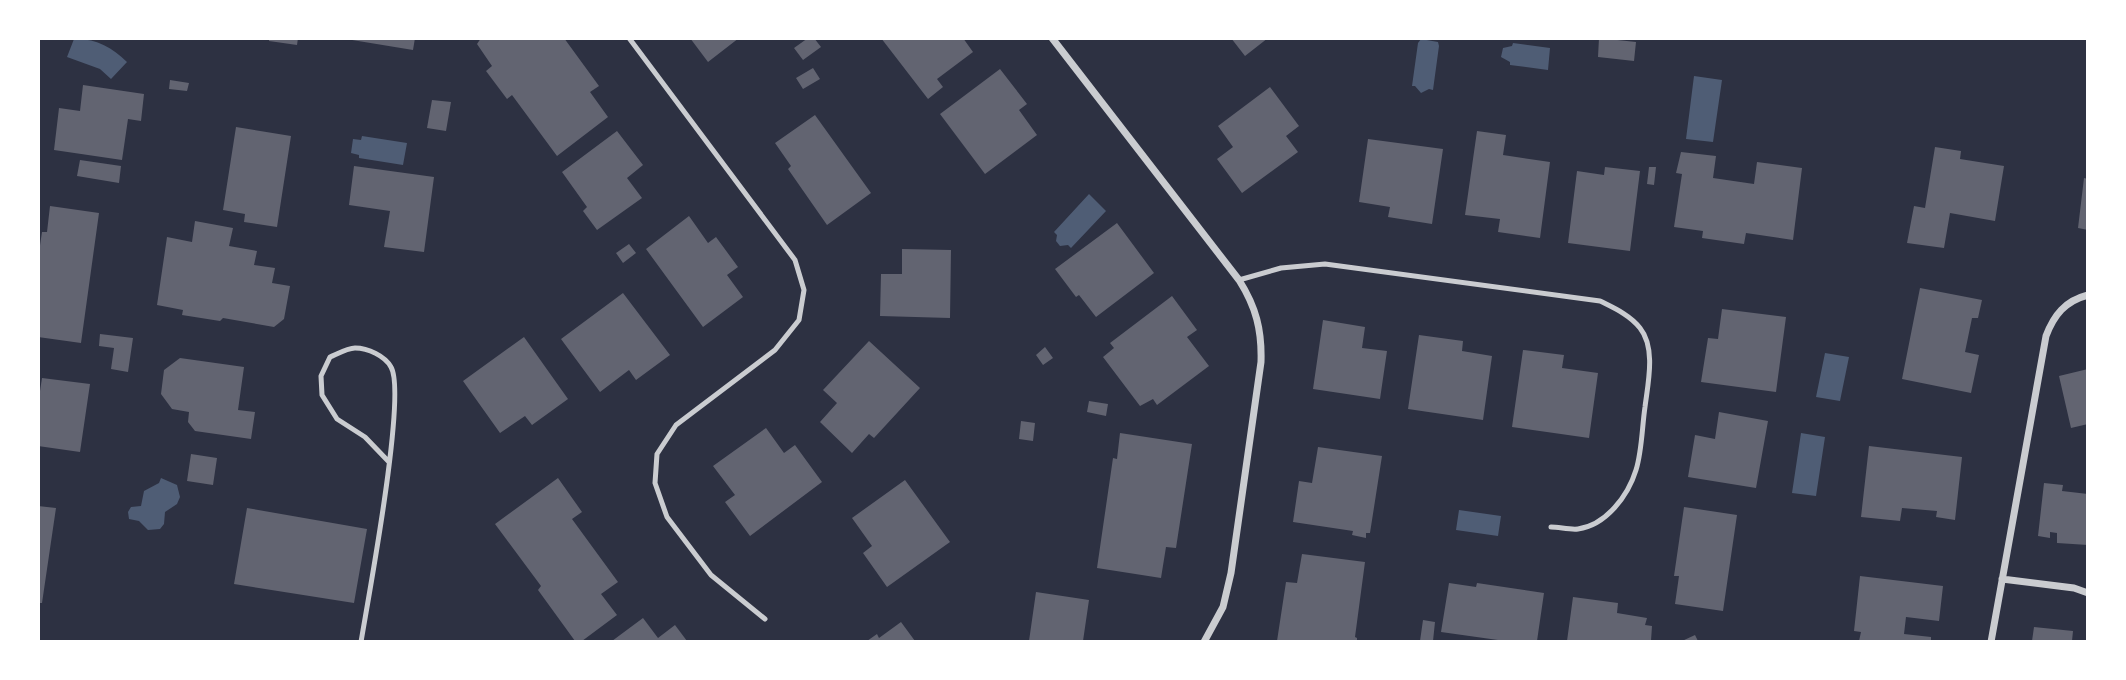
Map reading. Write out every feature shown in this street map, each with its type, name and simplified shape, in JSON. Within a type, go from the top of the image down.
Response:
[{"type":"street","points":[[1052,38],[1239,281],[1251,300],[1259,321],[1261,362],[1231,573],[1223,607],[1204,642]]},
{"type":"street","points":[[1991,642],[2046,336],[2059,311],[2071,300],[2088,295]]},
{"type":"street","points":[[2001,579],[2074,588],[2088,593]]},
{"type":"lane","points":[[629,38],[795,260],[804,290],[799,320],[775,350],[676,425],[657,454],[655,483],[667,517],[711,576],[765,619]]},
{"type":"lane","points":[[1239,281],[1281,268],[1325,264],[1600,301],[1630,319],[1641,329],[1648,348],[1649,369],[1637,469],[1628,489],[1612,510],[1594,523],[1577,529],[1551,527]]},
{"type":"lane","points":[[361,642],[389,462],[396,391],[392,368],[379,354],[354,348],[330,356],[321,376],[322,395],[337,419],[365,437],[389,462]]},
{"type":"water","points":[[74,39],[103,44],[127,62],[111,79],[100,69],[67,57]]},
{"type":"water","points":[[1421,39],[1438,42],[1439,46],[1433,90],[1421,93],[1412,86],[1418,43]]},
{"type":"water","points":[[1513,43],[1550,48],[1548,70],[1510,65],[1510,62],[1501,57],[1503,48],[1512,46]]},
{"type":"water","points":[[1694,76],[1722,80],[1713,142],[1686,139]]},
{"type":"water","points":[[362,136],[407,143],[403,165],[359,158],[359,155],[351,153],[353,139],[361,140]]},
{"type":"water","points":[[1089,194],[1106,211],[1071,248],[1068,245],[1060,246],[1054,232]]},
{"type":"water","points":[[1825,353],[1849,357],[1840,401],[1816,397]]},
{"type":"water","points":[[1801,433],[1825,437],[1816,496],[1792,493]]},
{"type":"water","points":[[161,478],[177,485],[180,497],[177,504],[165,512],[164,524],[160,529],[148,530],[139,521],[129,519],[128,512],[131,507],[141,506],[144,491],[159,483]]},
{"type":"water","points":[[1459,510],[1501,516],[1498,536],[1456,530]]},
{"type":"building","points":[[269,38],[298,38],[297,45],[269,41]]},
{"type":"building","points":[[340,38],[415,38],[413,50]]},
{"type":"building","points":[[481,38],[564,38],[599,86],[590,92],[608,117],[557,156],[512,95],[507,99],[486,71],[492,66],[477,44]]},
{"type":"building","points":[[690,38],[739,38],[708,62]]},
{"type":"building","points":[[808,38],[814,38],[821,47],[803,60],[794,48]]},
{"type":"building","points":[[881,38],[963,38],[973,52],[937,79],[943,87],[928,99]]},
{"type":"building","points":[[1231,38],[1268,38],[1245,56]]},
{"type":"building","points":[[1599,38],[1636,42],[1634,61],[1598,57]]},
{"type":"building","points":[[813,68],[820,79],[803,89],[796,78]]},
{"type":"building","points":[[1000,69],[1027,104],[1019,110],[1037,135],[985,174],[940,114]]},
{"type":"building","points":[[170,80],[189,83],[187,91],[169,89]]},
{"type":"building","points":[[83,85],[144,94],[141,121],[128,119],[122,160],[54,150],[59,108],[80,111]]},
{"type":"building","points":[[1270,87],[1299,126],[1286,136],[1298,152],[1242,193],[1217,159],[1233,147],[1218,126]]},
{"type":"building","points":[[432,100],[451,102],[446,131],[427,128]]},
{"type":"building","points":[[815,115],[871,193],[827,225],[788,169],[791,166],[775,143]]},
{"type":"building","points":[[236,127],[291,136],[277,227],[244,222],[245,214],[223,210]]},
{"type":"building","points":[[617,131],[643,165],[627,178],[642,198],[597,230],[583,211],[587,207],[562,172]]},
{"type":"building","points":[[1477,131],[1506,135],[1503,155],[1550,162],[1540,238],[1498,232],[1500,219],[1465,215]]},
{"type":"building","points":[[1368,139],[1443,149],[1432,224],[1388,217],[1390,207],[1359,202]]},
{"type":"building","points":[[1935,147],[1961,151],[1960,159],[2004,166],[1995,221],[1950,213],[1944,248],[1907,243],[1914,206],[1925,208]]},
{"type":"building","points":[[1681,152],[1716,156],[1713,178],[1754,184],[1757,162],[1802,168],[1793,240],[1746,233],[1744,244],[1702,238],[1703,231],[1674,227],[1682,174],[1676,173]]},
{"type":"building","points":[[80,160],[121,166],[119,183],[77,176]]},
{"type":"building","points":[[354,166],[434,177],[424,252],[384,247],[390,211],[349,205]]},
{"type":"building","points":[[1605,167],[1640,171],[1630,251],[1568,243],[1577,171],[1604,175]]},
{"type":"building","points":[[1649,167],[1656,167],[1654,185],[1647,184]]},
{"type":"building","points":[[2084,178],[2088,179],[2088,230],[2078,228]]},
{"type":"building","points":[[50,206],[99,213],[81,343],[38,337],[38,259],[42,232],[47,232]]},
{"type":"building","points":[[689,216],[708,243],[716,237],[738,267],[727,275],[743,297],[703,327],[646,249]]},
{"type":"building","points":[[195,221],[233,228],[229,246],[257,251],[254,265],[275,268],[272,283],[290,286],[284,319],[274,327],[223,318],[220,321],[182,315],[183,310],[157,305],[167,237],[192,242]]},
{"type":"building","points":[[1117,223],[1154,273],[1096,317],[1079,295],[1076,297],[1055,269]]},
{"type":"building","points":[[629,244],[636,253],[623,263],[616,253]]},
{"type":"building","points":[[902,249],[951,250],[950,318],[880,316],[881,274],[902,274]]},
{"type":"building","points":[[1920,288],[1982,300],[1978,318],[1972,318],[1965,352],[1979,355],[1971,393],[1902,379]]},
{"type":"building","points":[[623,293],[670,355],[636,380],[629,370],[600,392],[561,339]]},
{"type":"building","points":[[1172,296],[1197,330],[1187,337],[1209,366],[1157,405],[1153,399],[1140,406],[1103,357],[1114,348],[1110,343]]},
{"type":"building","points":[[1722,309],[1786,317],[1776,392],[1701,382],[1708,338],[1718,339]]},
{"type":"building","points":[[1323,320],[1365,327],[1362,348],[1387,351],[1380,399],[1313,389]]},
{"type":"building","points":[[100,334],[133,338],[128,372],[111,369],[114,348],[99,346]]},
{"type":"building","points":[[1419,335],[1463,341],[1462,351],[1492,356],[1483,420],[1408,409]]},
{"type":"building","points":[[524,337],[568,399],[532,425],[525,416],[500,433],[463,381]]},
{"type":"building","points":[[869,341],[920,388],[874,438],[869,434],[852,453],[820,422],[837,403],[823,390]]},
{"type":"building","points":[[1045,347],[1053,358],[1043,365],[1036,355]]},
{"type":"building","points":[[1523,350],[1564,355],[1562,368],[1598,373],[1589,438],[1512,427]]},
{"type":"building","points":[[180,358],[244,367],[238,410],[255,412],[251,439],[195,431],[188,422],[189,412],[172,409],[161,394],[164,370]]},
{"type":"building","points":[[2088,369],[2088,424],[2071,428],[2059,376]]},
{"type":"building","points":[[42,378],[90,384],[80,452],[38,446],[38,404]]},
{"type":"building","points":[[1089,401],[1108,404],[1106,416],[1087,412]]},
{"type":"building","points":[[1719,412],[1768,421],[1756,488],[1688,477],[1695,435],[1715,439]]},
{"type":"building","points":[[1021,421],[1035,423],[1033,441],[1019,439]]},
{"type":"building","points":[[766,428],[784,453],[795,445],[822,482],[750,536],[725,502],[735,495],[713,466]]},
{"type":"building","points":[[1120,433],[1192,444],[1176,548],[1166,547],[1161,578],[1097,568],[1113,458],[1117,459]]},
{"type":"building","points":[[1869,446],[1962,457],[1955,520],[1936,517],[1937,511],[1902,508],[1900,521],[1861,517]]},
{"type":"building","points":[[1318,447],[1382,456],[1370,533],[1366,533],[1366,538],[1352,535],[1353,531],[1293,522],[1299,481],[1312,483]]},
{"type":"building","points":[[191,454],[217,458],[213,485],[187,481]]},
{"type":"building","points":[[558,478],[582,512],[572,519],[618,582],[601,594],[617,615],[582,641],[575,641],[538,590],[541,586],[495,524]]},
{"type":"building","points":[[905,480],[950,542],[887,587],[863,553],[872,546],[852,518]]},
{"type":"building","points":[[2044,483],[2063,485],[2062,491],[2088,494],[2088,545],[2057,543],[2057,533],[2050,532],[2050,538],[2038,536]]},
{"type":"building","points":[[38,506],[56,508],[42,603],[38,603]]},
{"type":"building","points":[[1684,507],[1737,515],[1723,611],[1675,604],[1679,576],[1674,576]]},
{"type":"building","points":[[247,508],[367,529],[354,603],[234,584]]},
{"type":"building","points":[[1302,554],[1365,562],[1355,637],[1357,641],[1277,641],[1286,582],[1297,583]]},
{"type":"building","points":[[1860,576],[1943,586],[1939,621],[1906,617],[1904,634],[1931,637],[1931,641],[1859,641],[1861,632],[1854,631]]},
{"type":"building","points":[[1449,583],[1476,587],[1477,583],[1544,593],[1537,641],[1505,641],[1441,632]]},
{"type":"building","points":[[1036,592],[1089,600],[1083,641],[1029,641]]},
{"type":"building","points":[[1573,597],[1618,603],[1617,613],[1647,618],[1645,625],[1652,626],[1651,641],[1567,641]]},
{"type":"building","points":[[643,618],[658,638],[675,625],[687,641],[612,641]]},
{"type":"building","points":[[1423,620],[1435,622],[1433,641],[1420,641]]},
{"type":"building","points":[[901,622],[915,641],[867,641],[877,634],[879,638]]},
{"type":"building","points":[[2034,627],[2073,631],[2072,641],[2032,641]]},
{"type":"building","points":[[1695,635],[1698,641],[1682,641]]}]
